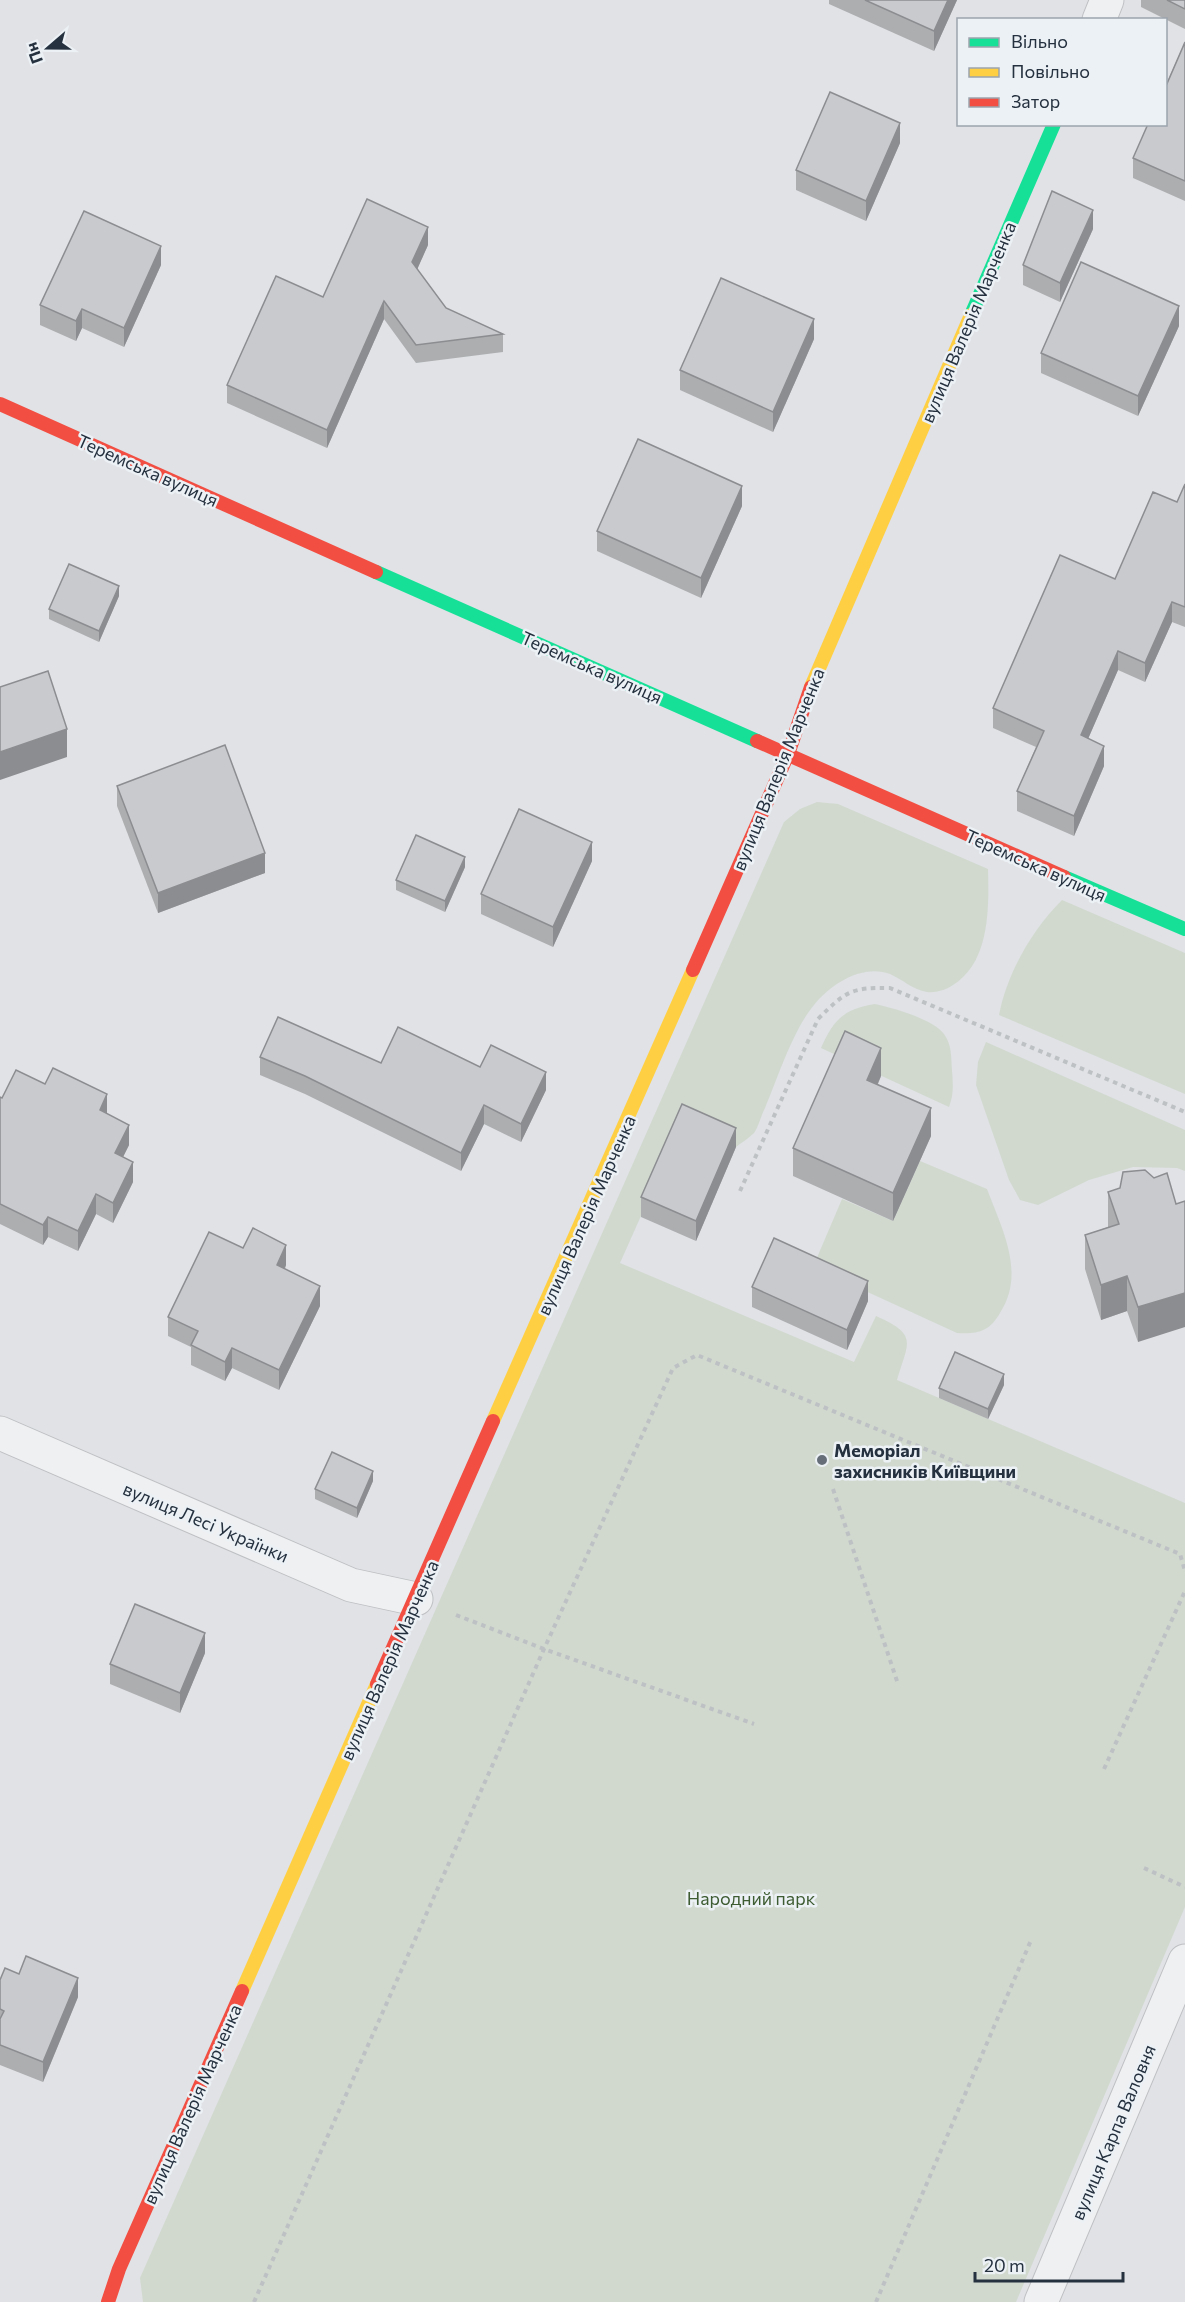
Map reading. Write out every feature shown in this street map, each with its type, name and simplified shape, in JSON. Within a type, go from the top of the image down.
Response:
[{"type":"street","points":[[1100,18],[1107,0]]},
{"type":"street","name":"вулиця Валерія Марченка","points":[[108,2302],[119,2269],[788,754],[804,703],[1053,126]]},
{"type":"street","name":"Теремська вулиця","points":[[0,404],[1185,929]]},
{"type":"street","name":"вулиця Лесі Українки","points":[[0,1433],[351,1585],[416,1599]]},
{"type":"street","name":"вулиця Карпа Валовня","points":[[1041,2302],[1185,1961]]},
{"type":"path","points":[[741,1191],[818,1019],[839,997],[862,988],[890,988],[1185,1112]]},
{"type":"path","points":[[255,2302],[544,1649],[673,1368],[698,1355],[1180,1554],[1185,1571]]},
{"type":"path","points":[[833,1489],[898,1684]]},
{"type":"path","points":[[1104,1769],[1185,1591]]},
{"type":"path","points":[[416,1599],[544,1649],[754,1724]]},
{"type":"path","points":[[1144,1868],[1185,1887]]},
{"type":"path","points":[[876,2302],[1032,1938]]},
{"type":"green space","name":"Народний парк","points":[[817,802],[838,804],[988,869],[987,917],[981,948],[965,975],[950,987],[940,991],[922,991],[890,974],[879,972],[858,974],[829,990],[814,1005],[799,1027],[752,1135],[736,1147],[682,1124],[620,1263],[854,1362],[876,1316],[899,1329],[907,1341],[897,1380],[1185,1503],[1185,1907],[1016,2302],[143,2302],[140,2278],[784,822],[800,809]]},
{"type":"green space","points":[[1062,900],[1185,953],[1185,1094],[999,1015],[1008,984],[1022,953],[1031,938]]},
{"type":"green space","points":[[875,1004],[922,1019],[944,1034],[951,1056],[953,1089],[949,1107],[821,1048],[841,1017],[855,1009]]},
{"type":"green space","points":[[986,1042],[1185,1130],[1185,1171],[1177,1168],[1133,1167],[1089,1180],[1038,1205],[1020,1200],[1009,1180],[976,1085],[978,1062]]},
{"type":"green space","points":[[920,1161],[987,1189],[1005,1235],[1011,1267],[1008,1298],[996,1319],[982,1331],[957,1333],[813,1267],[842,1199],[893,1221]]},
{"type":"building","points":[[865,0],[948,0],[934,31]]},
{"type":"building","points":[[1167,0],[1185,0],[1185,9]]},
{"type":"building","points":[[1185,42],[1185,181],[1133,158],[1147,126],[1167,126],[1167,84]]},
{"type":"building","points":[[830,92],[900,123],[866,201],[796,170]]},
{"type":"building","points":[[1052,191],[1093,210],[1060,283],[1023,265]]},
{"type":"building","points":[[367,199],[428,227],[412,262],[446,308],[503,334],[416,345],[384,301],[327,430],[227,385],[276,276],[323,297]]},
{"type":"building","points":[[84,211],[161,246],[124,328],[82,309],[76,321],[40,305]]},
{"type":"building","points":[[1081,262],[1179,306],[1138,396],[1041,353]]},
{"type":"building","points":[[721,278],[814,319],[773,412],[680,370]]},
{"type":"building","points":[[638,439],[742,486],[701,578],[597,531]]},
{"type":"building","points":[[1185,484],[1185,607],[1172,602],[1145,663],[1118,651],[1081,735],[1104,746],[1074,816],[1017,791],[1044,731],[993,708],[1060,555],[1115,579],[1153,492],[1177,502]]},
{"type":"building","points":[[69,564],[119,586],[99,631],[49,609]]},
{"type":"building","points":[[48,671],[67,729],[0,752],[0,687]]},
{"type":"building","points":[[225,745],[265,853],[158,893],[117,786]]},
{"type":"building","points":[[519,809],[592,842],[553,927],[481,894]]},
{"type":"building","points":[[416,835],[465,857],[445,901],[396,880]]},
{"type":"building","points":[[278,1017],[381,1063],[398,1027],[480,1067],[491,1045],[546,1072],[521,1124],[484,1105],[461,1153],[305,1076],[260,1057]]},
{"type":"building","points":[[845,1031],[881,1048],[867,1080],[931,1108],[893,1193],[793,1148]]},
{"type":"building","points":[[53,1068],[107,1094],[100,1110],[129,1125],[115,1153],[133,1162],[113,1203],[96,1194],[78,1231],[48,1217],[43,1225],[0,1204],[0,1097],[2,1098],[16,1070],[45,1084]]},
{"type":"building","points":[[682,1104],[736,1128],[696,1221],[641,1197]]},
{"type":"building","points":[[1145,1170],[1154,1178],[1167,1173],[1176,1204],[1185,1201],[1185,1293],[1138,1307],[1127,1276],[1101,1285],[1085,1235],[1119,1224],[1108,1192],[1120,1188],[1123,1172]]},
{"type":"building","points":[[253,1228],[286,1245],[277,1265],[320,1286],[279,1370],[232,1348],[225,1362],[191,1345],[198,1331],[168,1317],[209,1232],[243,1248]]},
{"type":"building","points":[[774,1238],[868,1281],[847,1330],[752,1287]]},
{"type":"building","points":[[955,1352],[1004,1374],[988,1409],[939,1388]]},
{"type":"building","points":[[332,1452],[373,1471],[357,1508],[315,1489]]},
{"type":"building","points":[[135,1604],[205,1633],[180,1693],[110,1664]]},
{"type":"building","points":[[26,1956],[78,1978],[43,2062],[0,2045],[0,2019],[4,2011],[0,2009],[0,1980],[5,1968],[19,1974]]},
{"type":"traffic: fast","points":[[971,315],[1053,126]]},
{"type":"traffic: fast","points":[[376,572],[757,741]]},
{"type":"traffic: fast","points":[[1064,877],[1185,929]]},
{"type":"traffic: slow","points":[[811,687],[971,315]]},
{"type":"traffic: slow","points":[[493,1421],[693,970]]},
{"type":"traffic: slow","points":[[242,1991],[377,1684]]},
{"type":"traffic: jam","points":[[0,404],[376,572]]},
{"type":"traffic: jam","points":[[693,970],[788,754],[811,687]]},
{"type":"traffic: jam","points":[[757,741],[1064,877]]},
{"type":"traffic: jam","points":[[377,1684],[493,1421]]},
{"type":"traffic: jam","points":[[108,2302],[119,2269],[242,1991]]},
{"type":"place","name":"Меморіал захисників Київщини","points":[[822,1460]]}]
